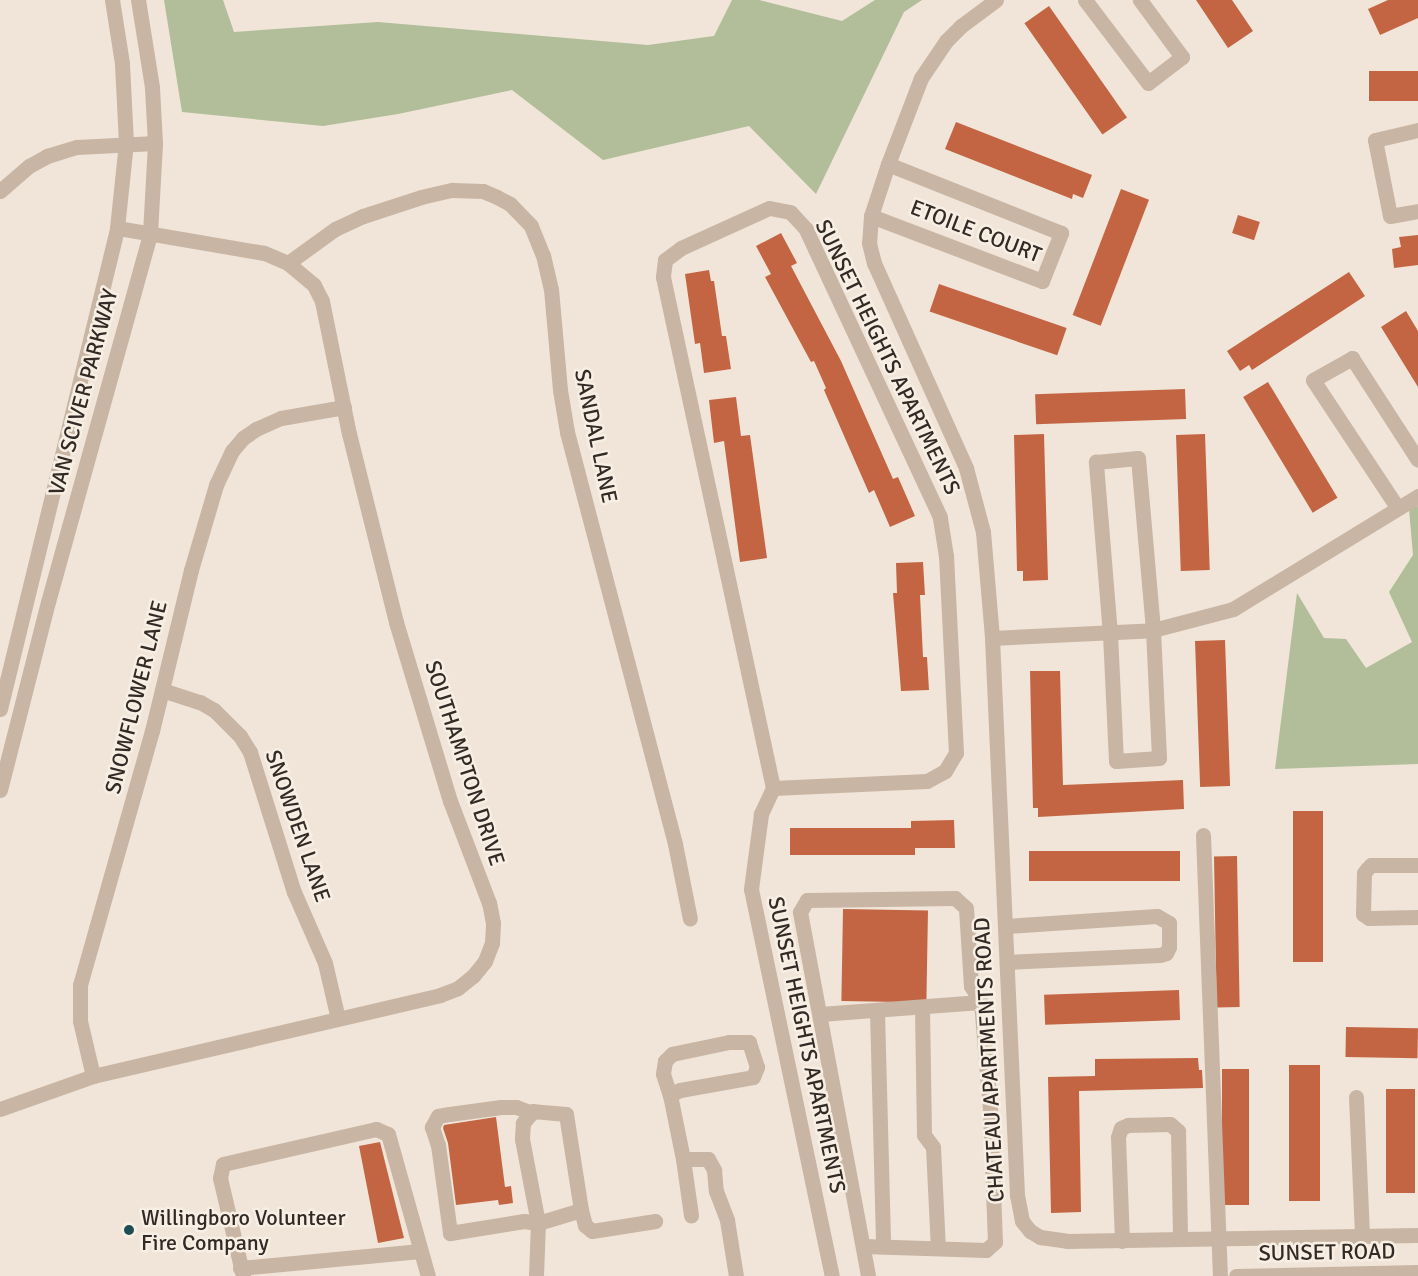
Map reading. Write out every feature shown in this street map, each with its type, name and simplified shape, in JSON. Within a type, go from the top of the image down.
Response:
[{"type":"street","name":"VAN SCIVER PARKWAY","points":[[0,709],[117,228],[126,143],[122,63],[112,0]]},
{"type":"street","name":"VAN SCIVER PARKWAY","points":[[0,790],[48,602],[150,233],[155,143],[153,87],[138,0]]},
{"type":"street","name":"CHATEAU APARTMENTS ROAD","points":[[996,0],[961,26],[932,58],[921,78],[871,216],[869,243],[873,263],[966,468],[979,510],[987,556],[1017,1195],[1022,1221],[1030,1231],[1052,1239],[1122,1241],[1418,1235]]},
{"type":"street","points":[[1085,0],[1148,83],[1182,57],[1140,0]]},
{"type":"street","points":[[1418,130],[1375,140],[1390,216],[1418,211]]},
{"type":"street","points":[[0,191],[29,166],[47,156],[77,147],[155,143]]},
{"type":"street","name":"ETOILE COURT","points":[[871,216],[1042,281],[1061,232],[888,164]]},
{"type":"street","name":"SANDAL LANE","points":[[288,263],[335,229],[363,216],[421,197],[452,190],[483,191],[497,197],[510,204],[531,226],[543,255],[551,289],[560,390],[567,432],[675,844],[690,919]]},
{"type":"street","name":"SUNSET HEIGHTS APARTMENTS","points":[[773,788],[927,781],[945,771],[956,753],[946,556],[940,517],[806,229],[790,212],[769,208],[681,248],[665,260],[663,277],[773,788],[762,814],[751,890],[832,1276]]},
{"type":"street","name":"SOUTHAMPTON DRIVE","points":[[0,1109],[93,1076],[380,1011],[458,988],[473,976],[485,961],[492,943],[493,923],[489,903],[450,801],[402,645],[344,407],[322,301],[314,285],[288,263],[264,253],[117,228]]},
{"type":"street","points":[[1397,507],[1313,380],[1352,358],[1418,460]]},
{"type":"street","name":"SNOWFLOWER LANE","points":[[93,1076],[80,1021],[80,985],[216,485],[232,451],[243,438],[270,423],[344,407]]},
{"type":"street","points":[[1138,458],[1153,630],[1159,758],[1116,761],[1110,634],[1096,462],[1138,458]]},
{"type":"street","points":[[992,638],[1110,634],[1153,630],[1233,609],[1418,496]]},
{"type":"street","name":"SNOWDEN LANE","points":[[162,690],[200,702],[214,710],[240,736],[250,753],[294,892],[325,963],[338,1019]]},
{"type":"street","points":[[1203,835],[1220,1276]]},
{"type":"street","points":[[1418,865],[1371,865],[1366,869],[1363,914],[1369,918],[1418,917]]},
{"type":"street","points":[[863,1245],[986,1250],[995,1242],[990,1109],[981,1002],[970,986],[966,908],[954,898],[807,900],[800,912],[868,1276]]},
{"type":"street","points":[[1006,926],[1157,916],[1169,923],[1169,947],[1166,953],[1160,955],[1007,962]]},
{"type":"street","points":[[820,1014],[981,1002]]},
{"type":"street","points":[[922,1008],[924,1135],[933,1147],[938,1248]]},
{"type":"street","points":[[877,1011],[883,1246]]},
{"type":"street","points":[[670,1095],[680,1090],[753,1077],[757,1067],[749,1042],[729,1042],[672,1054],[665,1061],[663,1074],[670,1095],[691,1215]]},
{"type":"street","points":[[1356,1097],[1362,1237]]},
{"type":"street","points":[[581,1210],[538,1223],[524,1221],[450,1233],[433,1121],[438,1116],[516,1107],[532,1113],[554,1111],[566,1114],[585,1225],[592,1231],[655,1221]]},
{"type":"street","points":[[532,1113],[523,1123],[522,1139],[538,1223],[536,1276]]},
{"type":"street","points":[[1122,1241],[1118,1137],[1121,1128],[1128,1125],[1170,1124],[1178,1131],[1180,1239]]},
{"type":"street","points":[[420,1251],[241,1272],[220,1178],[224,1164],[376,1129],[388,1134],[428,1276]]},
{"type":"street","points":[[682,1159],[708,1159],[727,1220],[736,1276]]},
{"type":"street","name":"SUNSET ROAD","points":[[1236,1276],[1418,1272]]},
{"type":"green space","points":[[164,0],[223,0],[234,32],[378,22],[648,45],[714,36],[732,0],[759,0],[842,21],[875,0],[922,0],[904,12],[816,194],[749,126],[603,160],[512,90],[398,114],[323,126],[182,112]]},
{"type":"green space","points":[[1418,506],[1418,764],[1275,769],[1297,593],[1324,638],[1346,639],[1366,668],[1412,642],[1389,592],[1413,555],[1409,509]]},
{"type":"building","points":[[1196,0],[1232,0],[1253,31],[1228,48]]},
{"type":"building","points":[[1388,0],[1418,0],[1418,18],[1380,35],[1368,9]]},
{"type":"building","points":[[1049,6],[1127,117],[1102,135],[1024,23]]},
{"type":"building","points":[[1369,71],[1418,71],[1418,101],[1369,101]]},
{"type":"building","points":[[956,122],[1092,175],[1083,198],[1073,194],[1072,199],[945,149]]},
{"type":"building","points":[[1121,189],[1149,200],[1101,326],[1073,315]]},
{"type":"building","points":[[1238,215],[1260,222],[1254,240],[1232,233]]},
{"type":"building","points":[[781,233],[797,263],[791,266],[841,361],[893,479],[898,477],[915,516],[890,527],[874,490],[869,493],[824,390],[826,388],[814,361],[811,362],[765,277],[771,274],[756,246]]},
{"type":"building","points":[[1418,235],[1418,265],[1394,268],[1392,249],[1401,247],[1399,237]]},
{"type":"building","points":[[709,270],[711,281],[714,281],[722,336],[726,336],[731,369],[704,373],[700,343],[695,344],[685,274]]},
{"type":"building","points":[[1349,272],[1365,296],[1252,370],[1249,365],[1240,371],[1227,351]]},
{"type":"building","points":[[939,284],[1067,328],[1057,355],[930,311]]},
{"type":"building","points":[[1406,311],[1418,331],[1418,387],[1381,327]]},
{"type":"building","points":[[1268,382],[1338,498],[1313,513],[1243,397]]},
{"type":"building","points":[[1185,389],[1186,419],[1036,424],[1035,394]]},
{"type":"building","points":[[736,397],[741,436],[750,435],[767,558],[740,562],[724,441],[714,443],[709,400]]},
{"type":"building","points":[[1044,434],[1048,580],[1023,581],[1023,571],[1017,571],[1014,435]]},
{"type":"building","points":[[1205,434],[1210,570],[1181,571],[1176,435]]},
{"type":"building","points":[[923,562],[925,595],[920,595],[923,657],[927,657],[929,690],[901,691],[893,593],[897,593],[896,563]]},
{"type":"building","points":[[1225,640],[1230,786],[1200,787],[1195,641]]},
{"type":"building","points":[[1030,671],[1060,671],[1063,785],[1183,780],[1184,809],[1038,817],[1038,808],[1033,808]]},
{"type":"building","points":[[1293,811],[1323,811],[1323,962],[1293,962]]},
{"type":"building","points":[[954,820],[955,848],[915,848],[915,855],[790,855],[790,828],[911,828],[911,821]]},
{"type":"building","points":[[1029,851],[1180,851],[1180,881],[1029,881]]},
{"type":"building","points":[[1214,856],[1237,856],[1240,1007],[1217,1007]]},
{"type":"building","points":[[843,909],[928,910],[926,1002],[841,1001]]},
{"type":"building","points":[[1179,990],[1180,1020],[1045,1025],[1044,995]]},
{"type":"building","points":[[1346,1027],[1418,1028],[1417,1058],[1345,1057]]},
{"type":"building","points":[[1198,1058],[1199,1070],[1202,1070],[1203,1088],[1079,1091],[1081,1212],[1051,1213],[1048,1077],[1095,1076],[1095,1059]]},
{"type":"building","points":[[1289,1065],[1320,1065],[1320,1201],[1289,1201]]},
{"type":"building","points":[[1222,1069],[1249,1069],[1249,1205],[1222,1205]]},
{"type":"building","points":[[1386,1089],[1415,1089],[1415,1193],[1386,1193]]},
{"type":"building","points":[[496,1117],[505,1187],[511,1186],[513,1203],[499,1205],[498,1200],[456,1205],[444,1125]]},
{"type":"building","points":[[380,1142],[404,1238],[378,1243],[359,1146]]},
{"type":"place","name":"Willingboro Volunteer Fire Company","points":[[129,1230]]}]
